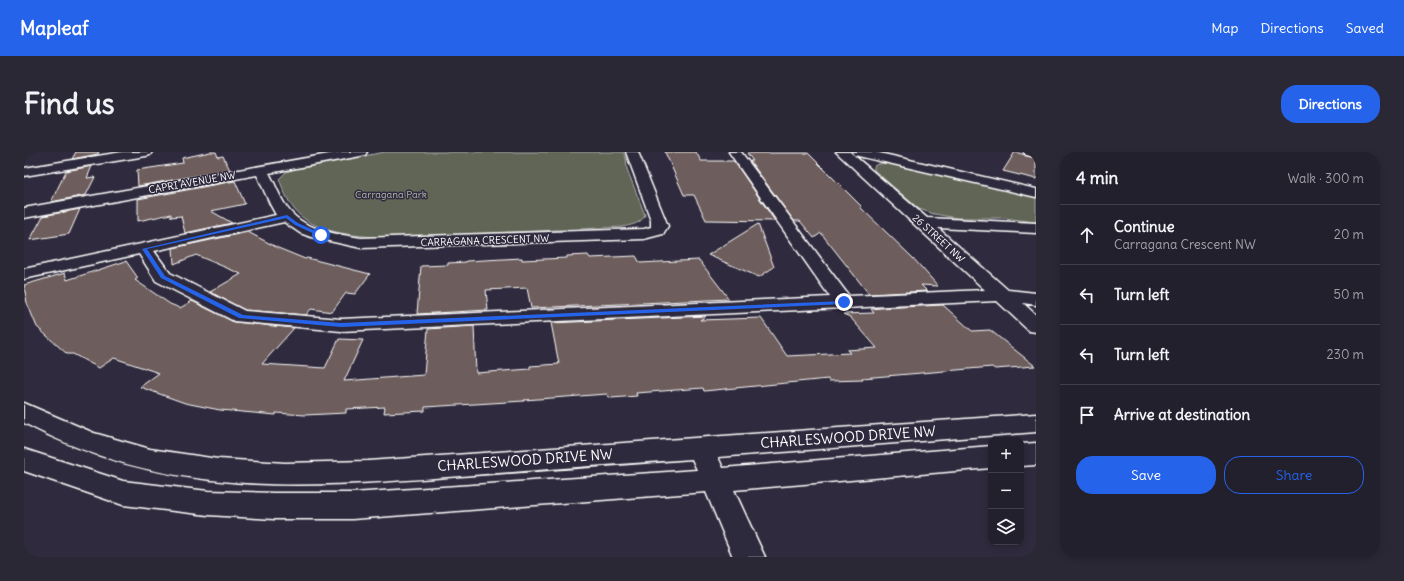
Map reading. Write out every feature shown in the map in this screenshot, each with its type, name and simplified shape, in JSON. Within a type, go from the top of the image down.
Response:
[{"type":"street","points":[[24,172],[146,152]]},
{"type":"street","name":"CAPRI AVENUE NW","points":[[24,212],[361,152]]},
{"type":"street","name":"CARRAGANA CRESCENT NW","points":[[261,170],[280,209],[296,224],[321,235],[361,243],[644,234],[657,231],[660,226],[660,220],[632,152]]},
{"type":"street","points":[[735,152],[844,302]]},
{"type":"street","name":"26 STREET NW","points":[[842,152],[923,223],[1036,326]]},
{"type":"street","points":[[858,152],[1036,193]]},
{"type":"street","points":[[1030,152],[1036,153]]},
{"type":"street","points":[[24,172],[35,157]]},
{"type":"street","points":[[24,274],[287,217]]},
{"type":"street","points":[[923,223],[1036,228]]},
{"type":"street","points":[[144,249],[163,277],[241,317],[341,325],[1001,295],[1036,299]]},
{"type":"street","name":"CHARLESWOOD DRIVE NW","points":[[24,412],[51,427],[90,443],[153,460],[220,470],[284,474],[368,472],[1036,423]]},
{"type":"street","points":[[701,448],[749,557]]},
{"type":"street","points":[[1024,455],[1036,454]]},
{"type":"street","points":[[24,460],[123,493],[208,503],[274,506],[352,506],[715,480],[988,457]]},
{"type":"green space","name":"Carragana Park","points":[[385,152],[623,152],[626,158],[627,169],[645,215],[638,222],[622,227],[384,238],[360,236],[335,232],[312,224],[302,217],[289,202],[279,179],[286,172],[296,169]]},
{"type":"green space","points":[[887,163],[902,165],[1036,196],[1036,222],[1004,218],[957,218],[934,214],[919,209],[874,170],[874,166]]},
{"type":"building","points":[[76,152],[99,152],[98,154],[72,159]]},
{"type":"building","points":[[216,152],[218,157],[223,156],[230,170],[138,186],[137,170],[183,163],[182,158]]},
{"type":"building","points":[[665,152],[696,152],[701,161],[734,161],[775,221],[706,220],[694,195],[684,195]]},
{"type":"building","points":[[1015,152],[1036,158],[1036,179],[1003,171]]},
{"type":"building","points":[[747,153],[808,153],[862,207],[860,207],[913,258],[938,286],[921,285],[927,291],[869,294],[821,233],[814,238],[800,221],[794,221],[750,161],[753,161]]},
{"type":"building","points":[[92,166],[87,178],[95,177],[86,195],[51,202],[66,171]]},
{"type":"building","points":[[235,181],[245,204],[211,211],[232,223],[185,233],[181,216],[171,217],[171,214],[138,221],[138,199]]},
{"type":"building","points":[[80,209],[69,234],[30,240],[43,216]]},
{"type":"building","points":[[758,224],[774,267],[759,277],[708,255]]},
{"type":"building","points":[[248,232],[278,248],[305,259],[307,258],[370,274],[355,294],[346,293],[332,312],[311,309],[306,315],[245,310],[210,292],[241,274],[196,255],[174,264],[173,248]]},
{"type":"building","points":[[588,255],[590,258],[636,256],[640,263],[699,260],[729,299],[531,308],[527,288],[486,290],[488,310],[417,314],[421,266],[448,265],[448,263],[466,261],[522,258],[522,260],[567,258],[567,256]]},
{"type":"building","points":[[126,261],[138,278],[135,280],[170,304],[180,308],[192,301],[234,322],[294,328],[262,364],[325,368],[339,339],[363,340],[344,381],[424,375],[428,329],[474,326],[476,373],[530,369],[530,366],[559,364],[551,323],[706,316],[700,320],[761,318],[787,356],[850,353],[847,350],[877,348],[850,317],[843,314],[874,313],[871,309],[881,308],[943,305],[972,331],[990,330],[1035,366],[995,369],[992,367],[862,378],[863,380],[829,381],[828,379],[704,391],[703,388],[636,393],[637,396],[611,398],[607,394],[425,407],[425,411],[384,413],[385,407],[346,409],[346,413],[305,415],[276,413],[276,415],[220,410],[185,403],[140,387],[159,373],[114,358],[99,368],[73,354],[67,354],[37,327],[27,303],[24,285],[65,273],[67,280]]},
{"type":"route","points":[[321,235],[296,224],[287,217],[144,249],[163,277],[241,317],[341,325],[844,302]]}]
